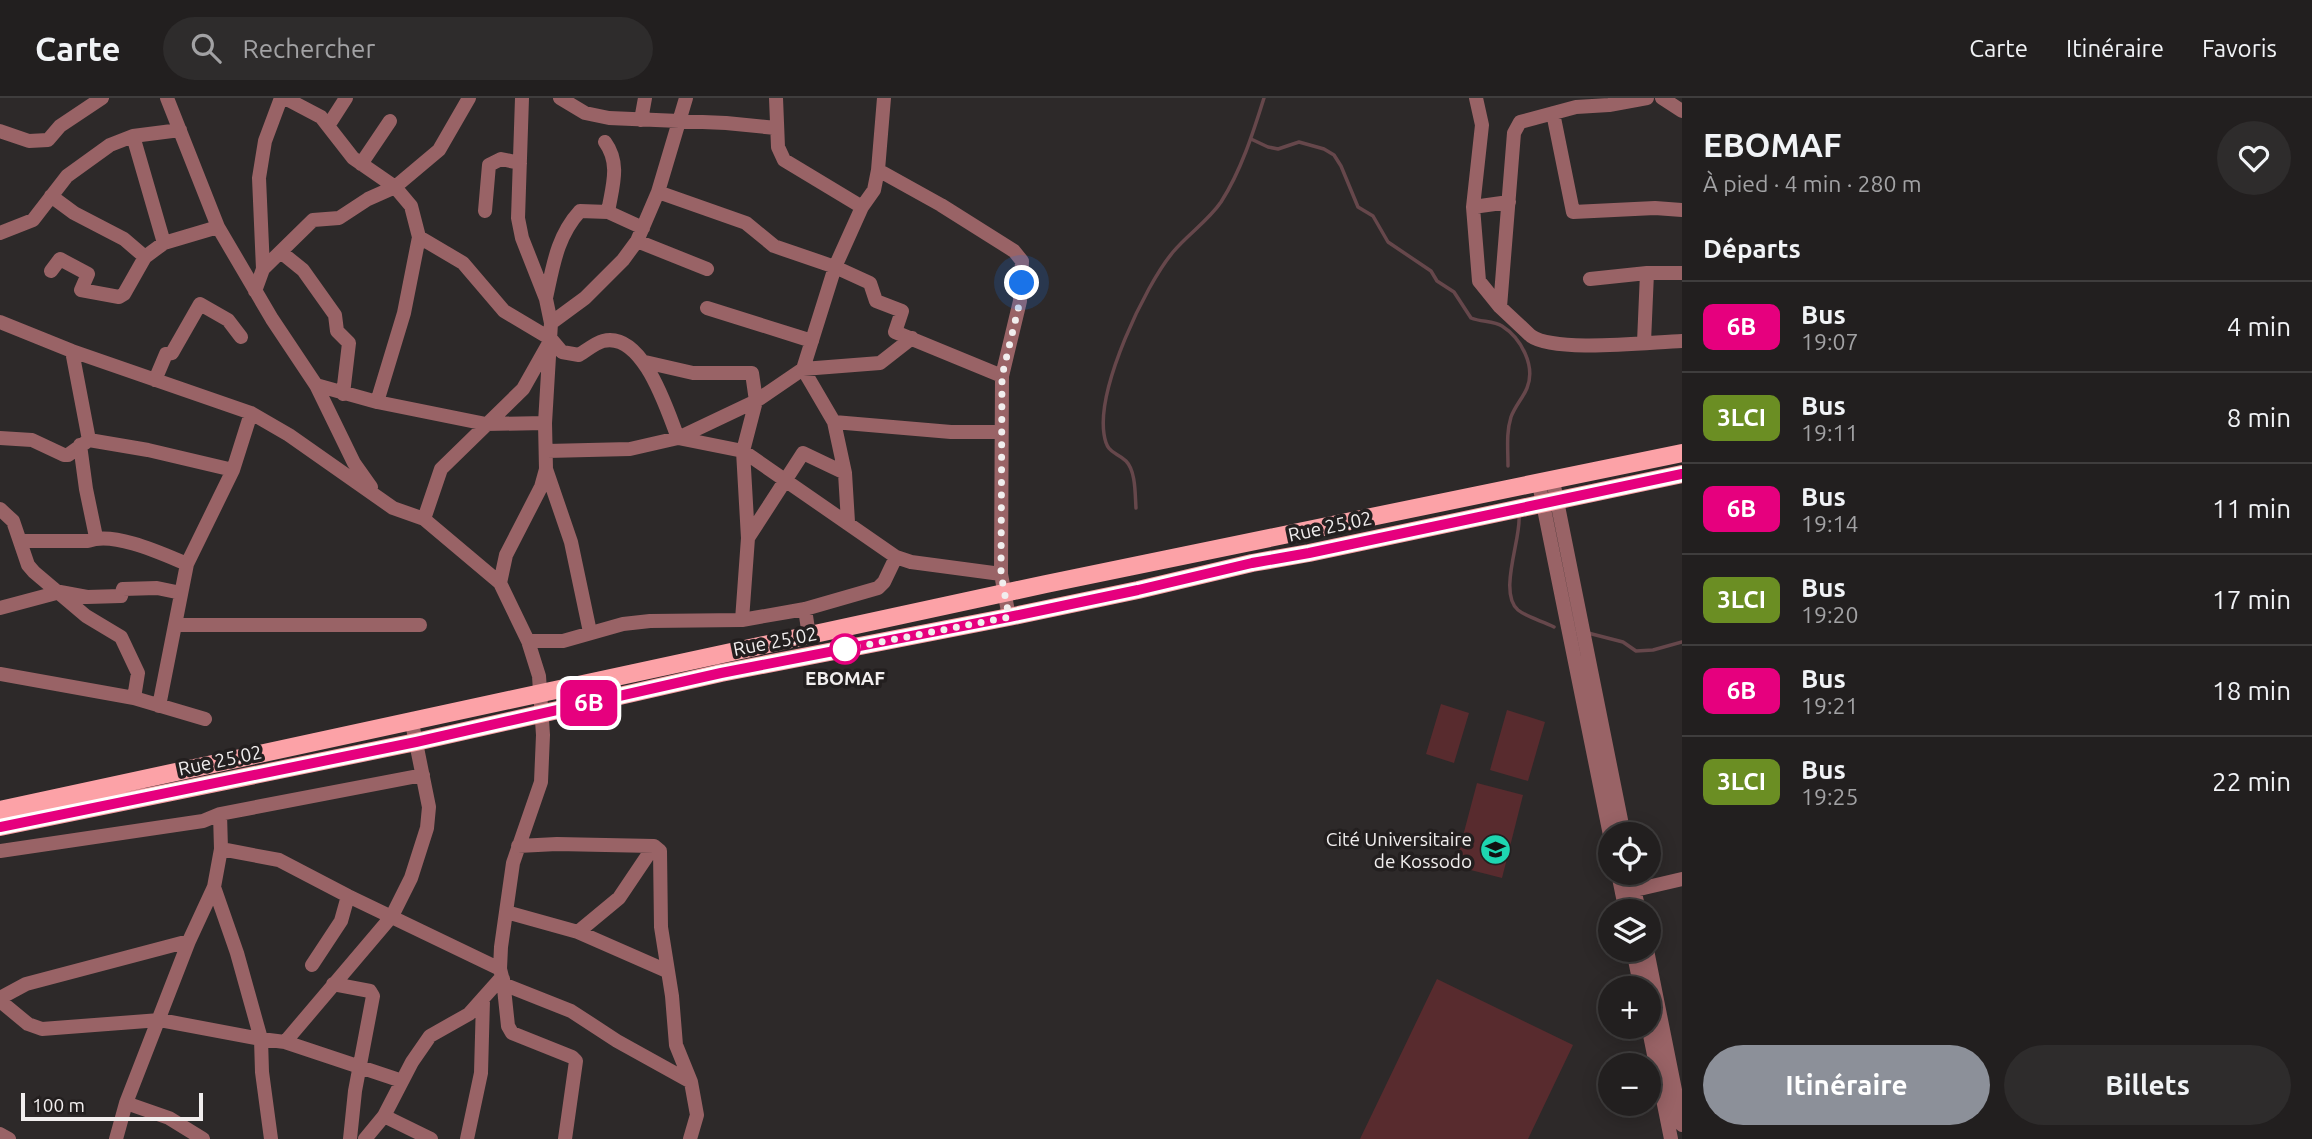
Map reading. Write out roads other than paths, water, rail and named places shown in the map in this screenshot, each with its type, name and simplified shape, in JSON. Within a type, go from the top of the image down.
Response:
[{"type":"main road","points":[[0,810],[1249,541],[1682,453]]},
{"type":"main road","name":"Rue 25.02","points":[[0,827],[416,742],[721,673],[1009,617],[1252,563],[1682,474]]},
{"type":"street","points":[[0,131],[29,141],[48,140],[60,126],[102,98]]},
{"type":"street","points":[[167,98],[218,227],[316,385],[354,463],[378,497]]},
{"type":"street","points":[[256,291],[263,269],[259,178],[265,141],[283,98],[321,117],[353,158],[395,187],[411,206],[419,237],[404,313],[377,402]]},
{"type":"street","points":[[328,126],[346,98]]},
{"type":"street","points":[[263,269],[313,220],[339,218],[368,199],[395,187],[439,150],[468,98]]},
{"type":"street","points":[[499,583],[506,555],[541,487],[547,451],[545,423],[551,323],[546,299],[518,218],[523,98]]},
{"type":"street","points":[[560,98],[585,113],[641,120],[776,128]]},
{"type":"street","points":[[641,120],[645,98]]},
{"type":"street","points":[[551,323],[585,298],[624,260],[640,235],[658,192],[686,98]]},
{"type":"street","points":[[776,98],[778,147],[789,165],[862,206]]},
{"type":"street","points":[[848,522],[845,473],[834,422],[803,369],[835,267],[862,206],[874,190],[884,98]]},
{"type":"street","points":[[1476,98],[1482,125],[1473,207],[1479,281],[1500,307],[1539,341],[1596,345],[1682,341]]},
{"type":"street","points":[[1500,307],[1514,133],[1520,122],[1553,113],[1577,102],[1609,105],[1647,98]]},
{"type":"street","points":[[1662,98],[1682,111]]},
{"type":"street","points":[[1553,113],[1573,212],[1655,208],[1682,210]]},
{"type":"street","points":[[361,164],[390,121]]},
{"type":"street","points":[[0,233],[33,219],[67,176],[110,145],[133,136],[180,130]]},
{"type":"street","points":[[133,136],[164,243]]},
{"type":"street","points":[[605,142],[613,153],[615,173],[608,212]]},
{"type":"street","points":[[485,211],[489,165],[500,159],[520,163]]},
{"type":"street","points":[[878,170],[941,205],[1020,257],[1024,266],[1020,301],[1002,376],[1001,574],[1009,617]]},
{"type":"street","points":[[658,192],[746,223],[774,246],[835,267],[870,284],[876,301],[902,312],[895,332],[1002,376]]},
{"type":"street","points":[[51,196],[74,214],[124,239],[145,257]]},
{"type":"street","points":[[1473,207],[1509,202]]},
{"type":"street","points":[[546,299],[562,237],[578,214],[585,210],[608,212],[640,235],[707,269]]},
{"type":"street","points":[[51,271],[60,258],[88,274],[81,290],[119,297],[124,294],[145,257],[164,243],[218,227]]},
{"type":"street","points":[[419,237],[466,267],[504,311],[551,338],[562,352],[579,355],[603,341],[617,341],[633,350],[645,362],[678,438]]},
{"type":"street","points":[[282,253],[303,270],[335,315],[337,331],[349,343],[343,394]]},
{"type":"street","points":[[1644,342],[1647,273]]},
{"type":"street","points":[[1590,279],[1647,273],[1682,273]]},
{"type":"street","points":[[155,380],[166,354],[172,353],[200,304],[228,320],[241,337]]},
{"type":"street","points":[[707,308],[812,341]]},
{"type":"street","points":[[0,322],[72,351],[251,413],[289,435],[393,508],[424,519],[499,583],[528,641],[539,676],[543,735],[540,790],[513,863],[506,912],[502,977],[508,1026],[512,1033],[576,1061],[565,1139]]},
{"type":"street","points":[[424,519],[441,469],[523,389],[551,338]]},
{"type":"street","points":[[547,451],[630,449],[678,438],[756,401],[803,369],[880,363],[912,338]]},
{"type":"street","points":[[72,351],[85,443],[86,489],[96,537]]},
{"type":"street","points":[[645,362],[692,373],[752,373],[756,401],[743,452],[748,538],[742,620]]},
{"type":"street","points":[[316,385],[377,402],[486,424],[545,423]]},
{"type":"street","points":[[159,706],[187,564],[233,470],[251,413]]},
{"type":"street","points":[[834,422],[951,432],[1001,432]]},
{"type":"street","points":[[0,438],[33,440],[64,455],[85,443],[148,450],[233,470]]},
{"type":"street","points":[[678,438],[743,452],[896,557],[911,562],[1001,574]]},
{"type":"street","points":[[748,538],[804,453],[845,473]]},
{"type":"street","points":[[546,469],[571,542],[590,632]]},
{"type":"street","points":[[1546,482],[1608,822]]},
{"type":"street","points":[[1550,503],[1621,822]]},
{"type":"street","points":[[0,509],[20,541],[28,565],[86,616],[121,637],[138,673],[134,698]]},
{"type":"street","points":[[20,541],[88,541],[96,537],[138,544],[187,564]]},
{"type":"street","points":[[528,641],[563,641],[623,624],[742,620],[805,608],[878,588],[884,582],[896,557]]},
{"type":"street","points":[[0,608],[60,592],[87,597],[121,596],[123,589],[157,588],[181,593]]},
{"type":"street","points":[[805,608],[809,636]]},
{"type":"street","points":[[175,625],[420,625]]},
{"type":"street","points":[[0,674],[134,698],[205,719]]},
{"type":"street","points":[[285,1042],[393,916],[411,878],[427,828],[429,807],[412,723]]},
{"type":"street","points":[[0,851],[203,821],[220,814],[424,775]]},
{"type":"street","points":[[116,1139],[126,1103],[189,941],[214,887],[221,849],[220,814]]},
{"type":"street","points":[[518,846],[654,846],[660,850],[661,927],[672,996],[676,1045],[691,1082],[697,1115],[690,1139]]},
{"type":"street","points":[[578,932],[619,898],[654,846]]},
{"type":"street","points":[[221,849],[279,860],[393,916],[502,977],[571,1011],[617,1041],[691,1082]]},
{"type":"street","points":[[1628,891],[1682,879]]},
{"type":"street","points":[[1625,885],[1632,899]]},
{"type":"street","points":[[1627,899],[1629,885]]},
{"type":"street","points":[[214,887],[246,980],[261,1039],[262,1072],[271,1139]]},
{"type":"street","points":[[312,965],[341,921],[348,896]]},
{"type":"street","points":[[506,912],[578,932],[667,971]]},
{"type":"street","points":[[189,941],[26,985],[0,999],[27,1024],[42,1029],[160,1020],[285,1042],[402,1081]]},
{"type":"street","points":[[1649,962],[1682,1125]]},
{"type":"street","points":[[365,1139],[384,1116],[430,1036],[469,1014],[502,977]]},
{"type":"street","points":[[333,984],[370,991],[373,994],[349,1139]]},
{"type":"street","points":[[467,1139],[481,1073],[483,1000]]},
{"type":"street","points":[[1651,1039],[1671,1139]]},
{"type":"street","points":[[126,1103],[169,1118],[202,1139]]},
{"type":"street","points":[[384,1116],[431,1139]]},
{"type":"street","points":[[0,1134],[9,1139]]},
{"type":"waterway","points":[[1136,508],[1132,471],[1126,461],[1110,449],[1105,441],[1104,414],[1115,365],[1137,313],[1161,268],[1179,245],[1216,209],[1235,178],[1264,98]]},
{"type":"waterway","points":[[1251,139],[1278,149],[1299,142],[1324,149],[1334,155],[1358,207],[1373,216],[1388,242],[1431,271],[1437,281],[1454,292],[1471,318],[1499,324],[1521,345],[1530,371],[1525,392],[1509,423],[1508,466]]},
{"type":"waterway","points":[[1519,517],[1510,579],[1512,602],[1522,613],[1554,627]]},
{"type":"waterway","points":[[1588,633],[1623,642],[1636,651],[1653,650],[1682,642]]},
{"type":"place","name":"EBOMAF","points":[[845,649]]},
{"type":"place","name":"Cité Universitaire de Kossodo","points":[[1495,850]]}]
